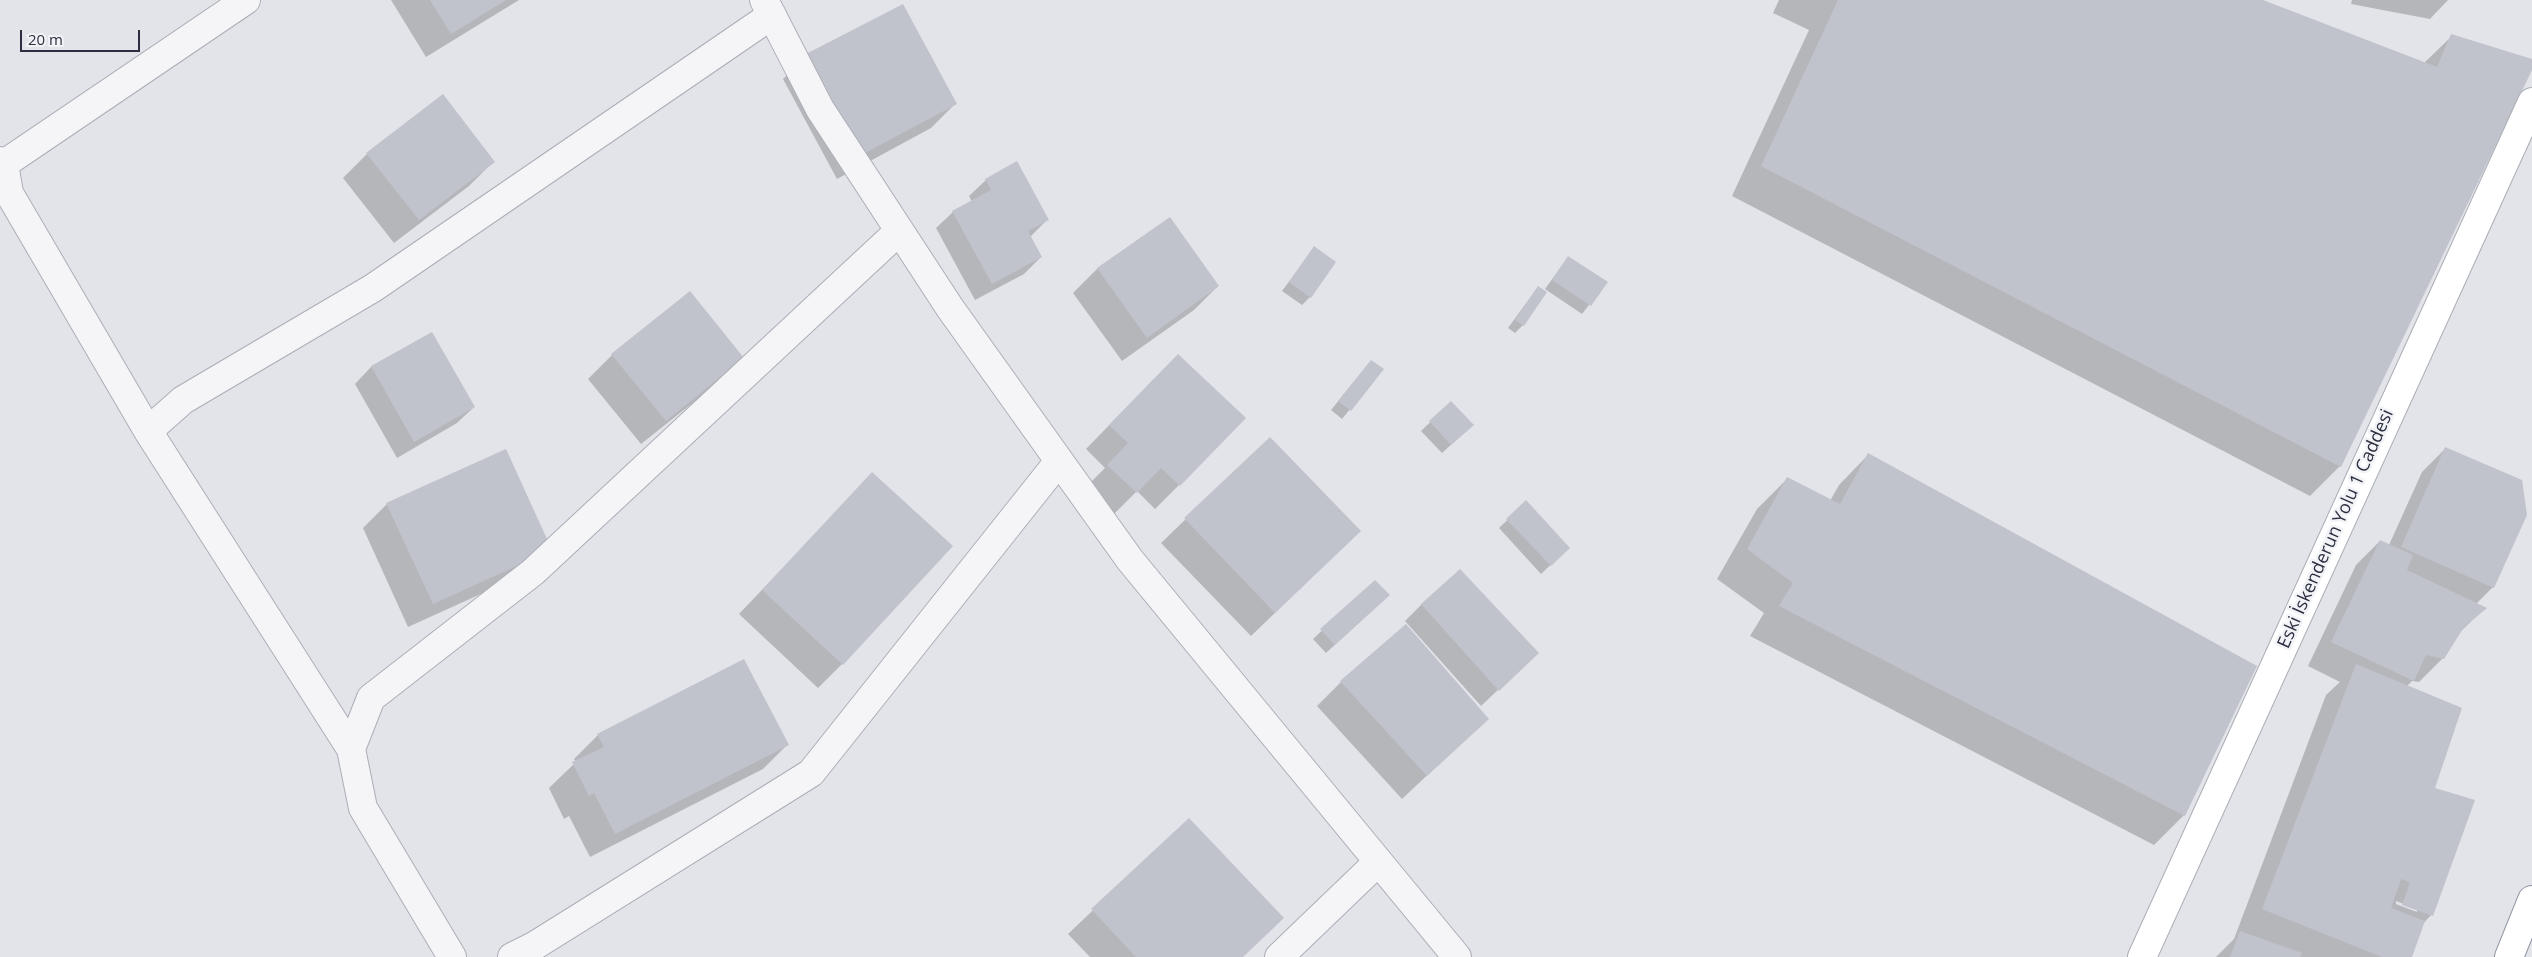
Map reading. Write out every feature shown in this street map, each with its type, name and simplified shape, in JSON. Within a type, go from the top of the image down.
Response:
[{"type":"main road","name":"Eski İskenderun Yolu 1 Caddesi","points":[[2142,957],[2532,102]]},
{"type":"main road","points":[[2509,957],[2532,900]]},
{"type":"street","points":[[246,0],[2,162],[9,193],[148,431],[351,748],[363,808],[452,957]]},
{"type":"street","points":[[148,431],[183,400],[373,288],[768,8],[820,109],[950,308],[1130,560],[1457,957]]},
{"type":"street","points":[[351,748],[371,698],[533,572],[899,230]]},
{"type":"street","points":[[512,957],[534,946],[811,773],[1059,461]]},
{"type":"street","points":[[1279,957],[1378,862]]},
{"type":"building","points":[[430,0],[506,0],[451,34]]},
{"type":"building","points":[[1838,0],[2263,0],[2437,67],[2451,34],[2532,59],[2532,70],[2341,467],[1761,166]]},
{"type":"building","points":[[903,4],[957,104],[861,155],[806,54]]},
{"type":"building","points":[[443,94],[495,162],[419,220],[366,153]]},
{"type":"building","points":[[1017,161],[1049,220],[1028,231],[1042,257],[992,284],[952,211],[991,190],[985,179]]},
{"type":"building","points":[[1170,217],[1219,286],[1147,338],[1097,268]]},
{"type":"building","points":[[1314,246],[1336,262],[1311,298],[1289,282]]},
{"type":"building","points":[[1568,256],[1608,282],[1591,306],[1552,280]]},
{"type":"building","points":[[1538,286],[1547,292],[1524,326],[1515,320]]},
{"type":"building","points":[[690,291],[744,358],[666,421],[611,354]]},
{"type":"building","points":[[432,332],[475,407],[414,442],[371,366]]},
{"type":"building","points":[[1178,354],[1246,418],[1180,486],[1161,468],[1137,493],[1107,465],[1128,443],[1109,425]]},
{"type":"building","points":[[1371,360],[1384,369],[1351,411],[1338,401]]},
{"type":"building","points":[[1451,401],[1474,425],[1451,445],[1429,421]]},
{"type":"building","points":[[1270,437],[1361,531],[1275,613],[1184,518]]},
{"type":"building","points":[[2445,447],[2522,480],[2527,515],[2494,588],[2401,547]]},
{"type":"building","points":[[506,449],[552,550],[433,604],[386,503]]},
{"type":"building","points":[[1868,453],[2257,666],[2185,816],[1779,606],[1793,583],[1747,549],[1787,477],[1840,504]]},
{"type":"building","points":[[872,472],[953,546],[843,665],[762,590]]},
{"type":"building","points":[[1526,500],[1570,548],[1551,566],[1506,519]]},
{"type":"building","points":[[2380,540],[2413,555],[2407,570],[2487,608],[2464,627],[2444,659],[2426,655],[2414,681],[2331,642]]},
{"type":"building","points":[[1460,569],[1539,653],[1499,691],[1421,604]]},
{"type":"building","points":[[1375,580],[1390,595],[1335,645],[1320,629]]},
{"type":"building","points":[[1406,624],[1489,719],[1427,776],[1340,681]]},
{"type":"building","points":[[744,659],[789,745],[615,834],[594,793],[589,796],[572,762],[604,747],[597,734]]},
{"type":"building","points":[[2356,664],[2462,708],[2435,788],[2475,800],[2433,916],[2402,905],[2410,882],[2401,879],[2391,908],[2425,921],[2412,957],[2382,957],[2262,909]]},
{"type":"building","points":[[1189,818],[1284,918],[1243,957],[1136,957],[1091,909]]},
{"type":"building","points":[[2240,931],[2302,953],[2300,957],[2230,957]]}]
